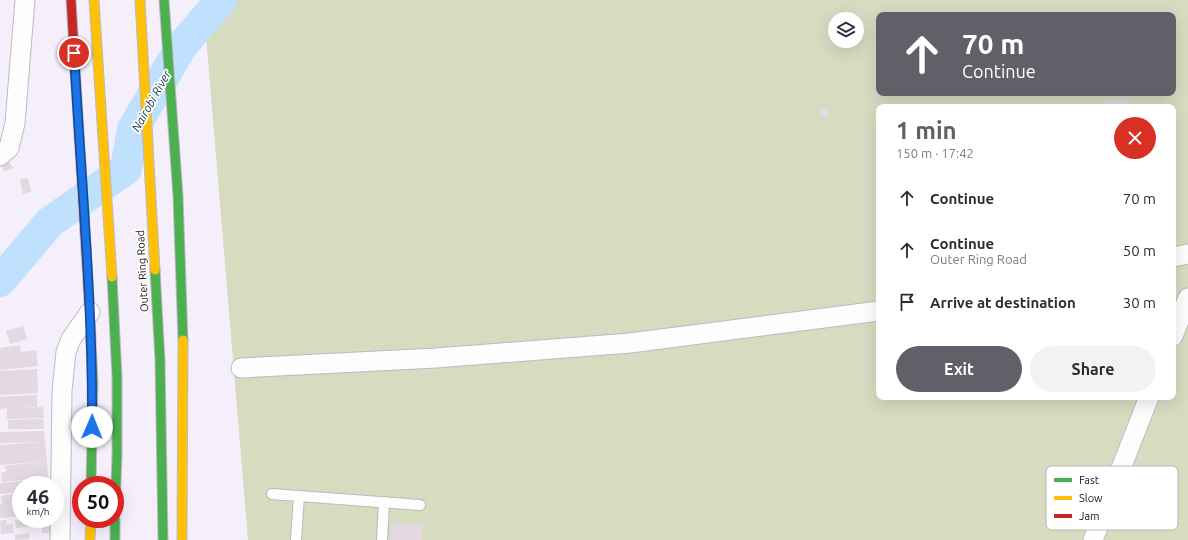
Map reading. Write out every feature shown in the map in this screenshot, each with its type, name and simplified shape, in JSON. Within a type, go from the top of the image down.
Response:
[{"type":"main road","points":[[71,0],[90,312],[93,383],[91,476]]},
{"type":"main road","name":"Outer Ring Road","points":[[140,0],[160,360],[163,540]]},
{"type":"main road","points":[[164,0],[178,196],[183,335],[182,540]]},
{"type":"main road","points":[[87,28],[94,3]]},
{"type":"main road","points":[[94,3],[110,233],[117,377],[116,476]]},
{"type":"main road","points":[[75,66],[82,44]]},
{"type":"main road","points":[[90,528],[90,540]]},
{"type":"main road","points":[[115,528],[115,540]]},
{"type":"street","points":[[0,156],[9,148],[16,123],[25,0]]},
{"type":"street","points":[[1176,256],[1188,254]]},
{"type":"street","points":[[1176,328],[1188,298]]},
{"type":"street","points":[[241,368],[436,358],[630,343],[876,311]]},
{"type":"street","points":[[60,540],[62,391],[66,352],[71,339],[90,312]]},
{"type":"street","points":[[1122,466],[1148,400]]},
{"type":"street","points":[[1093,540],[1097,530]]},
{"type":"lane","points":[[272,494],[420,505]]},
{"type":"lane","points":[[296,540],[299,496]]},
{"type":"lane","points":[[382,540],[384,502]]},
{"type":"green space","points":[[203,0],[1188,0],[1188,540],[248,540]]},
{"type":"building","points":[[1126,98],[1127,104],[1096,104]]},
{"type":"building","points":[[821,109],[828,109],[828,117],[821,117]]},
{"type":"building","points":[[8,159],[13,168],[4,172],[0,163]]},
{"type":"building","points":[[28,178],[31,192],[23,194],[20,179]]},
{"type":"building","points":[[23,326],[27,339],[10,344],[6,331]]},
{"type":"building","points":[[20,345],[21,352],[36,350],[38,366],[0,370],[0,348]]},
{"type":"building","points":[[37,369],[38,393],[0,395],[0,371]]},
{"type":"building","points":[[37,395],[37,407],[9,409],[43,407],[44,418],[7,419],[7,408],[0,409],[0,397]]},
{"type":"building","points":[[43,419],[44,429],[8,429],[8,420]]},
{"type":"building","points":[[44,431],[47,461],[0,465],[0,445],[42,442],[0,443],[0,432]]},
{"type":"building","points":[[47,461],[48,476],[12,476],[12,481],[2,482],[1,473],[6,472],[5,466]]},
{"type":"building","points":[[12,482],[12,493],[0,494],[0,483]]},
{"type":"building","points":[[12,494],[12,517],[0,518],[0,504],[2,504],[1,496]]},
{"type":"building","points":[[6,520],[7,525],[12,524],[14,533],[1,534],[0,521]]},
{"type":"building","points":[[391,523],[423,525],[422,540],[390,540]]},
{"type":"building","points":[[42,528],[53,528],[53,533],[42,533]]},
{"type":"building","points":[[29,533],[29,539],[15,540],[15,535]]},
{"type":"waterway","name":"Nairobi River","points":[[0,281],[50,222],[126,169],[133,129],[181,47],[221,0]]},
{"type":"traffic: fast","points":[[164,0],[178,196],[183,340]]},
{"type":"traffic: fast","points":[[155,270],[160,360],[163,540]]},
{"type":"traffic: fast","points":[[112,277],[117,377],[116,476]]},
{"type":"traffic: fast","points":[[90,317],[93,383],[91,476]]},
{"type":"traffic: fast","points":[[115,528],[115,540]]},
{"type":"traffic: slow","points":[[94,0],[112,277]]},
{"type":"traffic: slow","points":[[140,0],[155,270]]},
{"type":"traffic: slow","points":[[182,540],[183,340]]},
{"type":"traffic: slow","points":[[90,540],[91,528]]},
{"type":"traffic: jam","points":[[71,0],[90,317]]},
{"type":"route","points":[[74,53],[89,282],[93,383],[92,427]]}]
